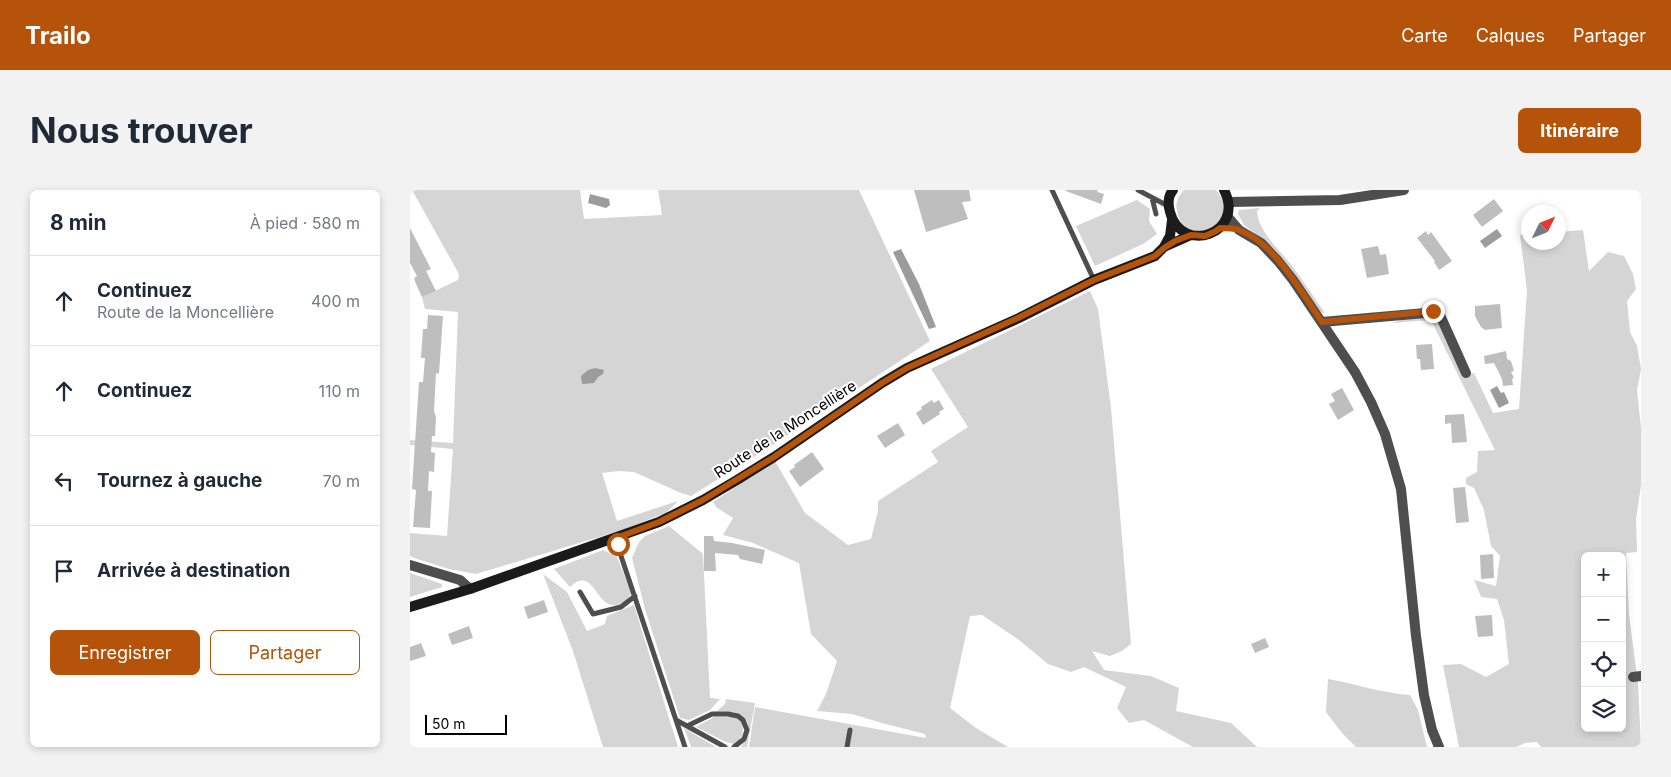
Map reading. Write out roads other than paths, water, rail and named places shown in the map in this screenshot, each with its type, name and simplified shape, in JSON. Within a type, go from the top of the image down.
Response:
[{"type":"street","points":[[1220,228],[1225,222],[1229,202],[1224,190]]},
{"type":"street","points":[[1229,202],[1340,200],[1404,190]]},
{"type":"street","points":[[1164,248],[1170,236],[1172,220],[1169,207],[1171,191]]},
{"type":"street","points":[[1227,216],[1239,230],[1261,243],[1278,261],[1322,322],[1354,372],[1371,402],[1385,434],[1401,489],[1424,695],[1432,730],[1439,747]]},
{"type":"street","points":[[1172,220],[1181,231],[1191,235]]},
{"type":"street","name":"Route de la Moncellière","points":[[410,607],[659,522],[703,500],[774,457],[907,368],[1018,318],[1094,280],[1155,256],[1164,248],[1191,235],[1205,236],[1220,228]]},
{"type":"street","points":[[1220,228],[1239,230]]},
{"type":"street","points":[[1322,322],[1437,312],[1466,372]]},
{"type":"street","points":[[410,565],[460,580],[470,588]]},
{"type":"lane","points":[[1052,190],[1094,280]]},
{"type":"lane","points":[[1138,190],[1169,207]]},
{"type":"lane","points":[[1152,198],[1156,214]]},
{"type":"lane","points":[[616,538],[686,747]]},
{"type":"lane","points":[[580,592],[593,614],[621,607],[635,596]]},
{"type":"lane","points":[[686,726],[712,714],[738,716],[743,720],[747,730],[744,739],[734,747]]},
{"type":"lane","points":[[676,720],[725,747]]},
{"type":"lane","points":[[847,747],[850,730]]}]
